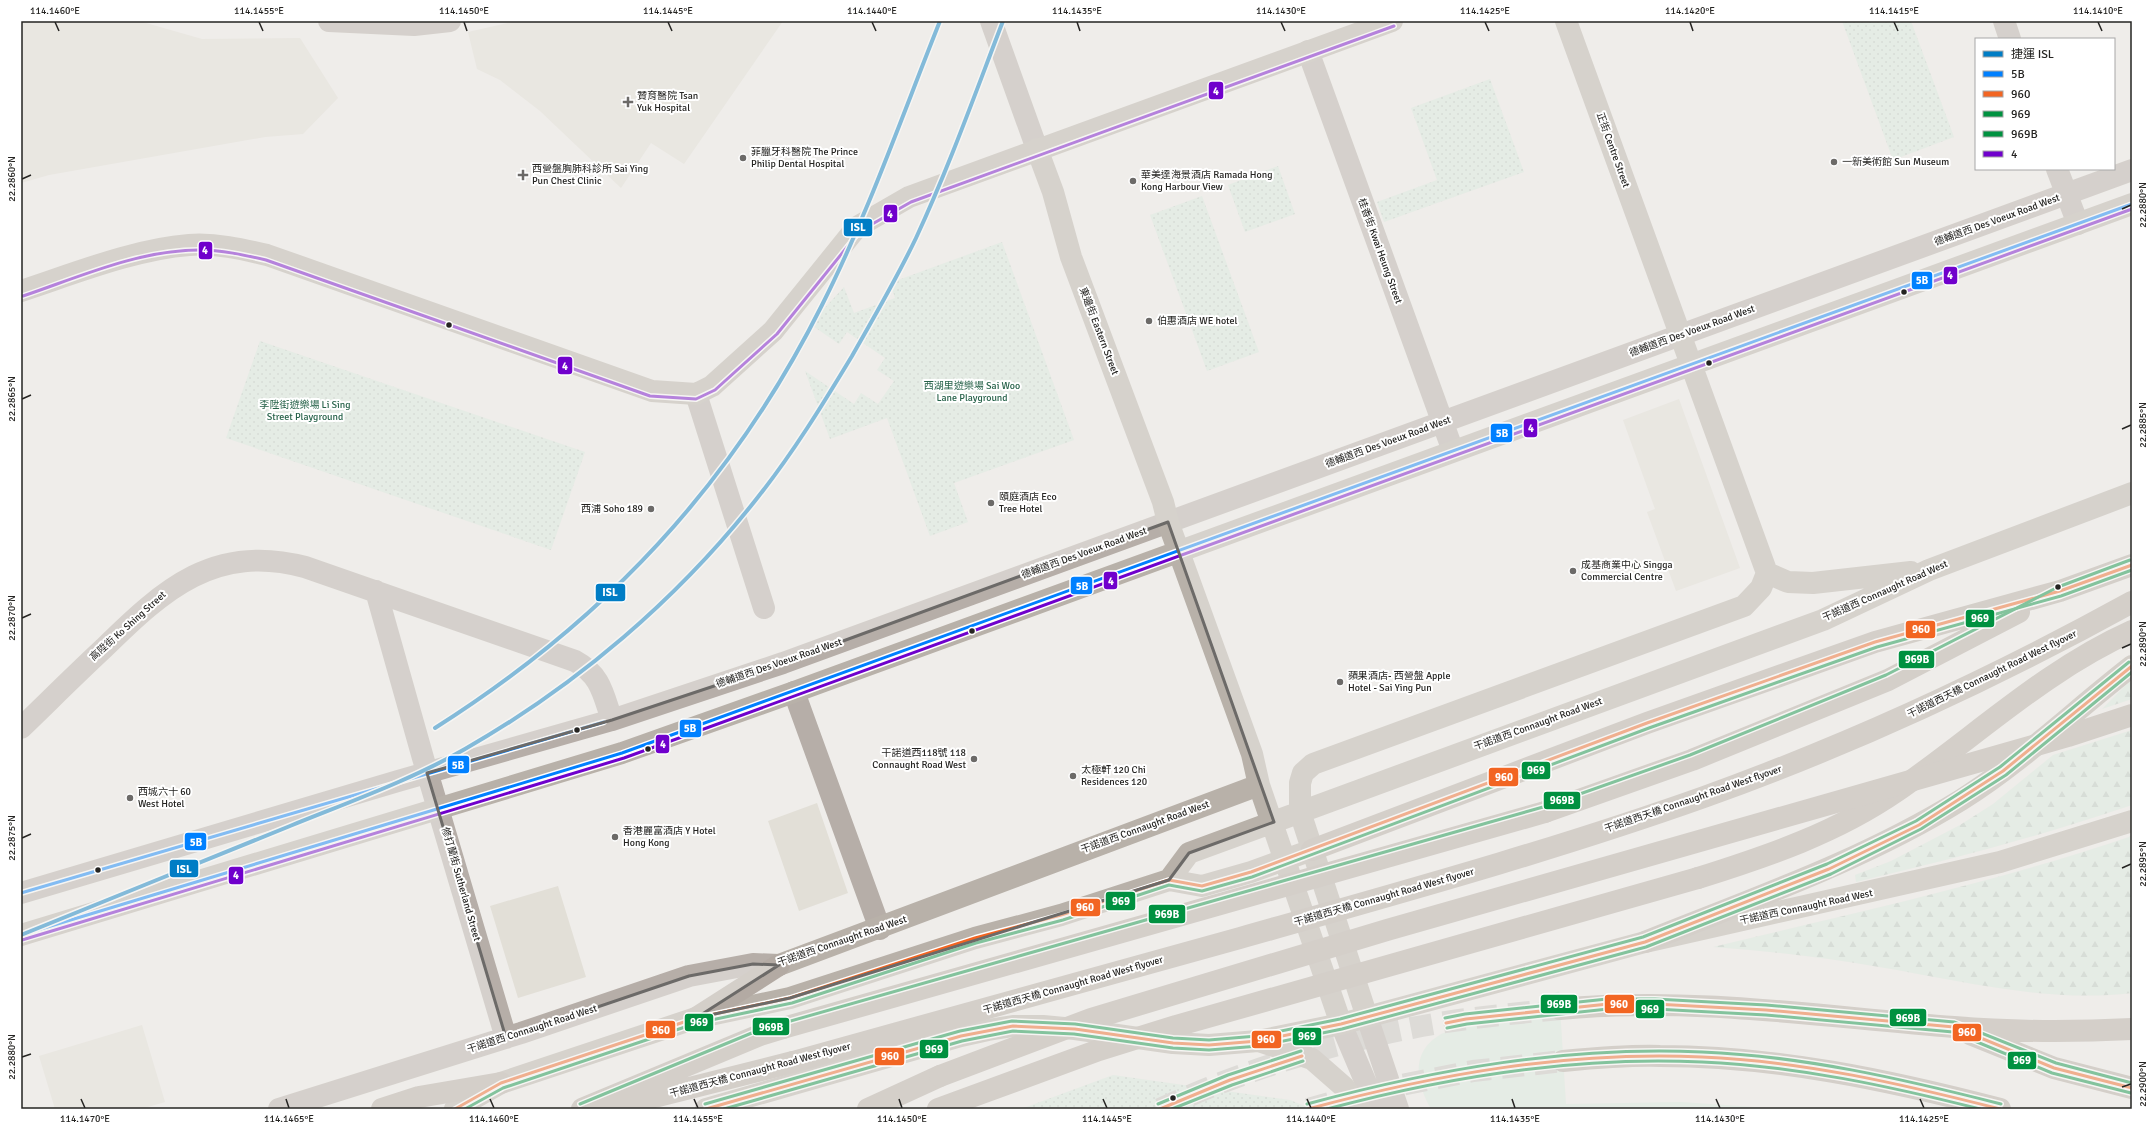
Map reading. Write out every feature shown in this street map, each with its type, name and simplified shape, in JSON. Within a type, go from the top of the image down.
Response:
[{"type":"highway","points":[[1312,850],[1648,723],[1875,642],[2060,591],[2132,565]]},
{"type":"highway","points":[[582,1109],[760,1035],[1545,812],[1699,757],[1888,680],[2060,591]]},
{"type":"highway","name":"干諾道西天橋 Connaught Road West flyover","points":[[607,1109],[907,1031],[1383,898],[1627,824],[1769,773],[1861,736],[2012,666],[2132,602]]},
{"type":"highway","points":[[938,1109],[1092,1052],[1698,878],[1788,849],[1821,835],[1859,814],[1902,787],[2053,675],[2092,650],[2132,631]]},
{"type":"highway","points":[[1645,942],[1829,869],[1875,848],[1919,825],[2003,771],[2132,666]]},
{"type":"highway","points":[[868,1109],[940,1076],[1091,1019],[1387,930],[2068,736],[2132,715]]},
{"type":"highway","points":[[696,1018],[779,965]]},
{"type":"highway","points":[[1560,1009],[1608,1004],[1682,1004],[1954,1027],[2057,1031],[2132,1029]]},
{"type":"highway","points":[[1954,1027],[2054,1068],[2132,1088]]},
{"type":"highway","points":[[1563,1061],[1660,1056],[1762,1062],[1816,1069],[1890,1083],[1935,1092],[2000,1109]]},
{"type":"highway","points":[[382,1109],[418,1097],[502,1083]]},
{"type":"main road","points":[[21,291],[164,248],[190,245],[242,249],[267,255],[652,391],[696,394],[712,386],[773,331],[857,227],[908,197],[1392,21]]},
{"type":"main road","name":"正街 Centre Street","points":[[1566,21],[1766,572]]},
{"type":"main road","name":"東邊街 Eastern Street","points":[[1037,149],[1053,192],[1071,257],[1163,502],[1168,522],[1252,754],[1259,785],[1274,822],[1341,1024]]},
{"type":"main road","points":[[21,935],[622,753],[794,692],[2132,204]]},
{"type":"main road","name":"干諾道西 Connaught Road West","points":[[1170,880],[1189,853],[1823,620],[1929,570],[2132,493]]},
{"type":"main road","points":[[1367,1017],[1300,812],[1300,783],[1304,773],[1313,764],[1744,606],[1761,588],[1766,572],[1788,582],[1813,583],[1929,570]]},
{"type":"main road","name":"干諾道西 Connaught Road West","points":[[779,965],[880,929],[1259,785]]},
{"type":"main road","name":"干諾道西 Connaught Road West","points":[[706,1109],[960,1036],[1013,1026],[1043,1026],[1076,1029],[1173,1044],[1209,1045],[1258,1041],[1341,1024],[1645,942],[1926,880],[2000,862],[2132,821]]},
{"type":"main road","points":[[455,1109],[502,1083],[696,1018],[790,998],[975,938],[1061,915],[1170,880],[1202,886],[1250,872],[1312,850]]},
{"type":"main road","points":[[1258,1041],[1312,1059],[1344,1087],[1360,1109]]},
{"type":"street","points":[[329,21],[414,25],[450,21]]},
{"type":"street","name":"東邊街 Eastern Street","points":[[991,21],[1037,149]]},
{"type":"street","points":[[2004,21],[2010,38]]},
{"type":"street","name":"桂香街 Kwai Heung Street","points":[[1308,51],[1453,451]]},
{"type":"street","points":[[2057,170],[2078,224]]},
{"type":"street","name":"德輔道西 Des Voeux Road West","points":[[21,893],[612,720],[783,663],[2132,170]]},
{"type":"street","points":[[696,394],[764,608]]},
{"type":"street","name":"高陞街 Ko Shing Street","points":[[21,728],[148,606],[170,589],[202,572],[235,562],[277,561],[305,567],[376,591],[528,644],[584,666],[590,671],[599,684],[612,720]]},
{"type":"street","name":"修打蘭街 Sutherland Street","points":[[376,591],[427,773],[439,809],[506,1038]]},
{"type":"street","points":[[794,692],[880,929]]},
{"type":"street","name":"干諾道西 Connaught Road West","points":[[279,1109],[506,1038],[689,976],[753,964],[779,965]]},
{"type":"street","points":[[1367,1017],[1398,1109]]},
{"type":"street","points":[[1341,1024],[1377,1109]]},
{"type":"highlighted area","points":[[1168,522],[1274,822],[1189,853],[1169,880],[790,998],[696,1018],[779,965],[753,964],[689,976],[506,1038],[427,773],[612,720],[783,663]]},
{"type":"shaded area","points":[[21,21],[139,21],[202,39],[300,38],[338,98],[303,134],[265,137],[49,175],[21,183]]},
{"type":"shaded area","name":"贊育醫院 Tsan Yuk Hospital","points":[[517,21],[783,21],[684,164],[651,143],[621,188],[540,111],[500,80],[477,69],[468,32]]},
{"type":"shaded area","points":[[1679,399],[1740,568],[1676,591],[1647,512],[1655,509],[1623,420]]},
{"type":"shaded area","points":[[817,803],[848,893],[799,911],[768,821]]},
{"type":"shaded area","points":[[558,886],[586,977],[518,998],[490,906]]},
{"type":"shaded area","points":[[142,1025],[165,1102],[141,1109],[55,1109],[39,1056]]},
{"type":"green space","points":[[1842,21],[1911,21],[1954,137],[1893,160]]},
{"type":"green space","points":[[1490,79],[1524,172],[1384,222],[1377,202],[1437,180],[1411,108]]},
{"type":"green space","points":[[1278,166],[1295,214],[1245,232],[1228,185]]},
{"type":"green space","points":[[1202,196],[1259,352],[1207,371],[1150,215]]},
{"type":"green space","name":"西湖里遊樂場 Sai Woo Lane Playground","points":[[1002,242],[1074,440],[954,483],[968,522],[930,536],[887,418],[830,439],[805,371],[854,404],[861,393],[878,404],[894,381],[877,370],[885,358],[847,332],[839,344],[810,324],[844,287],[854,313],[895,298],[890,283]]},
{"type":"green space","name":"李陞街遊樂場 Li Sing Street Playground","points":[[260,341],[585,452],[551,550],[226,438]]},
{"type":"green space","points":[[2132,679],[2132,699],[2102,709]]},
{"type":"green space","points":[[2132,730],[2132,805],[1995,847],[1856,882],[1855,875],[1891,861],[1960,825],[1993,804],[2053,755]]},
{"type":"green space","points":[[2132,836],[2132,993],[2068,995],[2036,993],[1973,984],[1838,960],[1776,952],[1713,947],[1976,883],[2080,853]]},
{"type":"green space","points":[[1559,991],[1566,1104],[1681,1102],[1785,1109],[1431,1109],[1421,1085],[1419,1073],[1423,1052],[1430,1043],[1440,1035],[1453,1029],[1532,1007],[1545,997]]},
{"type":"green space","points":[[1113,1075],[1290,1100],[1312,1109],[1021,1109]]},
{"type":"tunnel","points":[[1160,1109],[1195,1093],[1271,1065],[1350,1042],[1390,1032],[1429,1025],[1560,1009]]},
{"type":"tunnel","points":[[1308,1109],[1381,1089],[1473,1071],[1563,1061]]},
{"type":"metro line","name":"ISL","points":[[435,728],[496,686],[554,642],[608,595],[658,544],[705,490],[747,432],[786,370],[839,271],[870,200],[940,21]]},
{"type":"metro line","name":"ISL","points":[[21,935],[379,790],[444,761],[506,724],[547,697],[586,668],[660,605],[727,534],[758,497],[795,446],[852,356],[916,238],[940,184],[1003,21]]},
{"type":"transit line","name":"4","points":[[23,296],[87,273],[154,255],[177,251],[199,250],[233,253],[266,260],[650,396],[696,399],[715,390],[777,334],[860,231],[911,202],[1394,26]]},
{"type":"transit line","name":"5B","points":[[21,935],[622,753],[2132,204]]},
{"type":"transit line","name":"4","points":[[22,940],[624,758],[2132,209]]},
{"type":"transit line","name":"969B","points":[[580,1104],[759,1030],[1543,807],[1690,755],[1886,675],[2058,587],[2130,560]]},
{"type":"transit line","name":"960","points":[[455,1109],[501,1083],[696,1018],[790,998],[975,938],[1061,915],[1169,880],[1202,886],[1251,872],[1647,723],[1875,642],[2060,591],[2132,565]]},
{"type":"transit line","name":"969","points":[[465,1109],[503,1088],[697,1023],[792,1003],[976,943],[1063,920],[1169,885],[1202,891],[1252,877],[1649,728],[1877,647],[2061,596],[2132,570]]},
{"type":"transit line","name":"969B","points":[[705,1104],[960,1031],[1012,1021],[1075,1024],[1173,1038],[1209,1040],[1257,1036],[1340,1019],[1643,937],[1827,864],[1916,821],[2000,767],[2129,662]]},
{"type":"transit line","name":"960","points":[[706,1109],[961,1036],[1013,1026],[1075,1029],[1173,1043],[1209,1045],[1258,1041],[1341,1024],[1645,942],[1829,869],[1919,825],[2003,771],[2132,666]]},
{"type":"transit line","name":"969","points":[[724,1109],[962,1041],[1013,1031],[1074,1034],[1173,1048],[1209,1050],[1259,1046],[1342,1029],[1646,947],[1831,874],[1921,829],[2006,775],[2132,672]]},
{"type":"transit line","name":"5B","points":[[21,893],[604,722]]},
{"type":"transit line","name":"969B","points":[[1445,1018],[1465,1014],[1607,999],[1655,999],[1766,1005],[1954,1022],[2056,1063],[2132,1083]]},
{"type":"transit line","name":"960","points":[[1446,1023],[1466,1019],[1608,1004],[1655,1004],[1766,1010],[1954,1027],[2054,1068],[2132,1088]]},
{"type":"transit line","name":"969","points":[[1447,1028],[1467,1024],[1608,1009],[1655,1009],[1766,1015],[1953,1032],[2052,1073],[2131,1093]]},
{"type":"transit line","name":"969B","points":[[1158,1104],[1228,1075],[1301,1051]]},
{"type":"transit line","name":"969B","points":[[1307,1104],[1404,1080],[1502,1063],[1601,1053],[1652,1051],[1740,1054],[1778,1058],[1853,1070],[2001,1104]]},
{"type":"transit line","name":"960","points":[[1160,1109],[1230,1080],[1302,1056]]},
{"type":"transit line","name":"960","points":[[1308,1109],[1405,1085],[1503,1068],[1552,1062],[1652,1056],[1740,1059],[1777,1063],[1852,1075],[2000,1109]]},
{"type":"transit line","name":"969","points":[[1172,1109],[1232,1085],[1303,1061]]},
{"type":"transit line","name":"969","points":[[1327,1109],[1420,1087],[1513,1071],[1607,1062],[1654,1061],[1737,1064],[1842,1078],[1980,1109]]},
{"type":"place","name":"贊育醫院 Tsan Yuk Hospital","points":[[628,102]]},
{"type":"place","name":"菲臘牙科醫院 The Prince Philip Dental Hospital","points":[[743,158]]},
{"type":"place","name":"一新美術館 Sun Museum","points":[[1834,162]]},
{"type":"place","name":"西營盤胸肺科診所 Sai Ying Pun Chest Clinic","points":[[523,175]]},
{"type":"place","name":"華美達海景酒店 Ramada Hong Kong Harbour View","points":[[1133,181]]},
{"type":"place","name":"伯惠酒店 WE hotel","points":[[1149,321]]},
{"type":"place","name":"頤庭酒店 Eco Tree Hotel","points":[[991,503]]},
{"type":"place","name":"西浦 Soho 189","points":[[651,509]]},
{"type":"place","name":"成基商業中心 Singga Commercial Centre","points":[[1573,571]]},
{"type":"place","name":"蘋果酒店- 西營盤 Apple Hotel - Sai Ying Pun","points":[[1340,682]]},
{"type":"place","name":"干諾道西118號 118 Connaught Road West","points":[[974,759]]},
{"type":"place","name":"太極軒 120 Chi Residences 120","points":[[1073,776]]},
{"type":"place","name":"西城六十 60 West Hotel","points":[[130,798]]},
{"type":"place","name":"香港麗富酒店 Y Hotel Hong Kong","points":[[615,837]]}]
